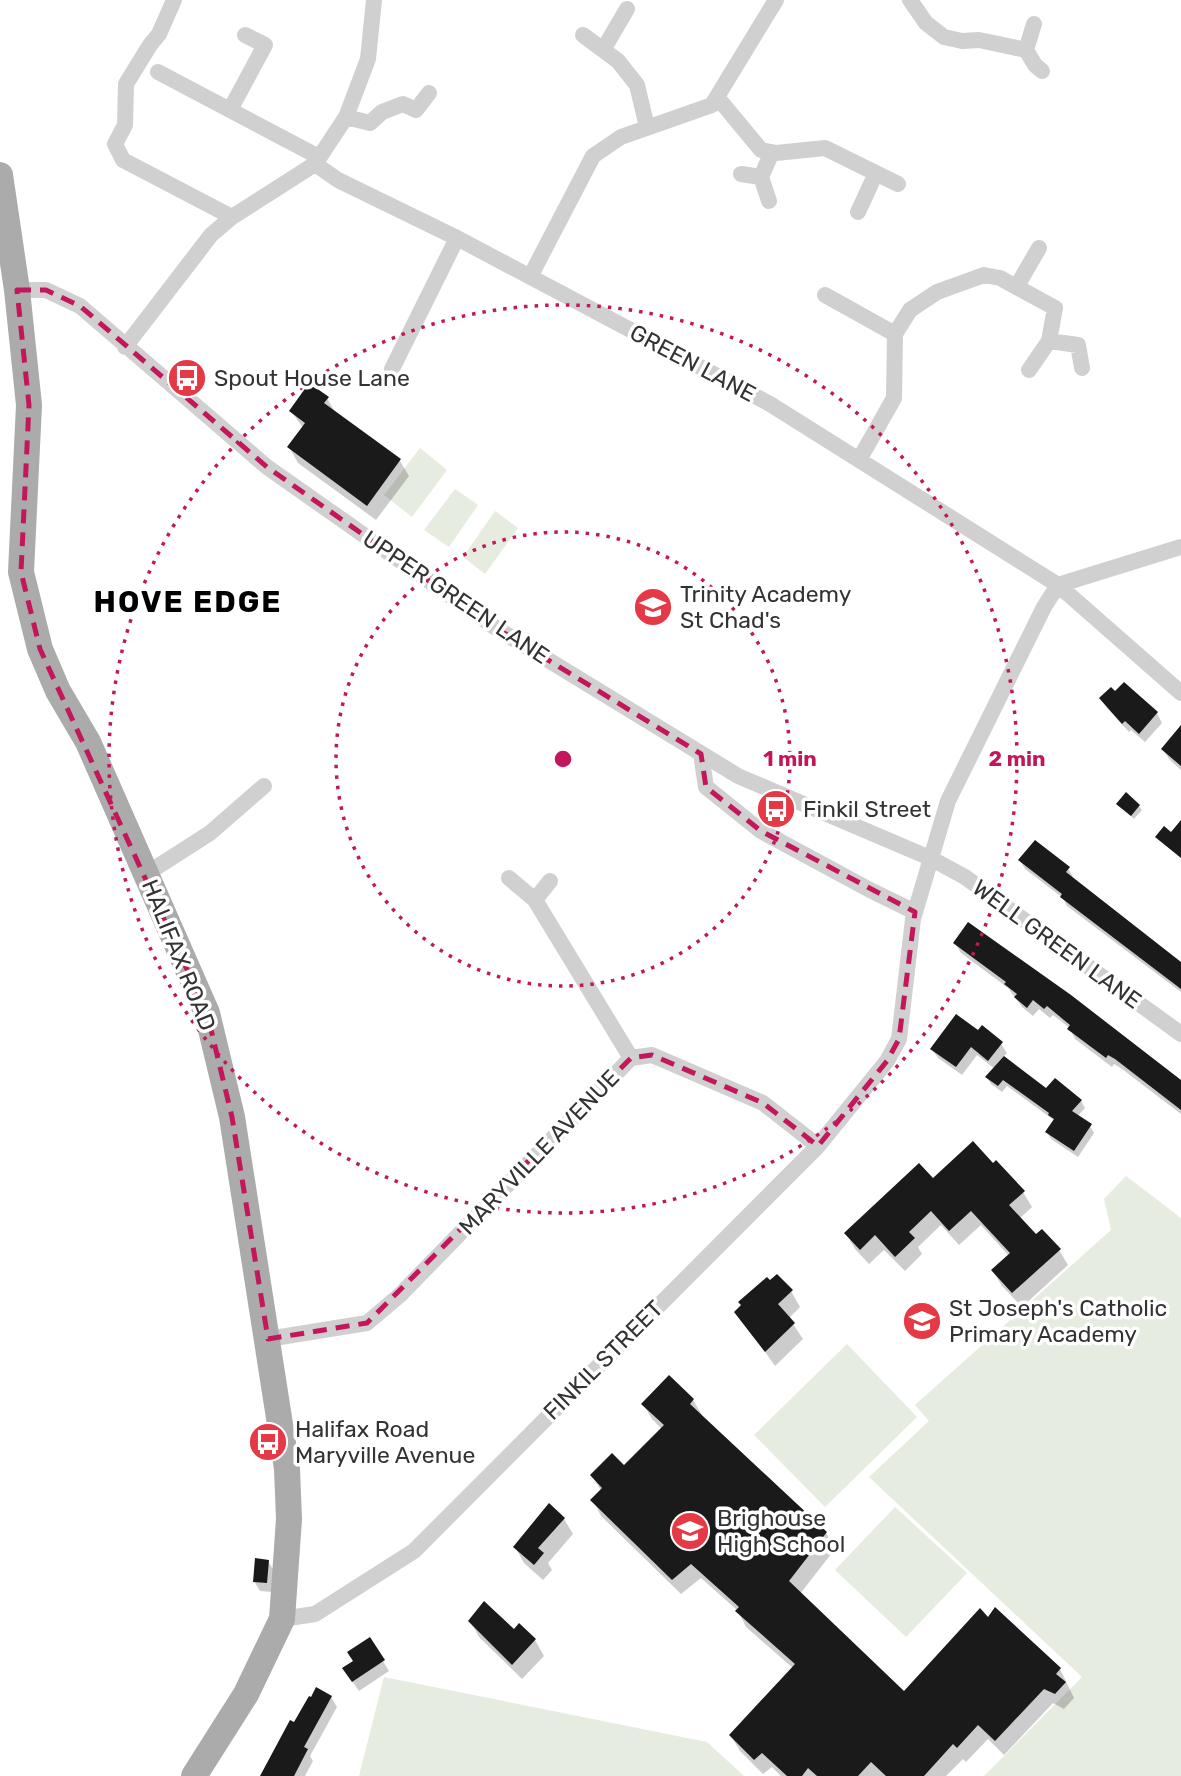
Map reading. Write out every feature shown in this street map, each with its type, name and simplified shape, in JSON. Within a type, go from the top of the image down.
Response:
[{"type":"main road","name":"HALIFAX ROAD","points":[[0,175],[17,290],[29,405],[21,572],[40,649],[58,691],[88,742],[208,1013],[232,1117],[287,1469],[289,1507],[282,1619],[246,1694],[194,1776]]},
{"type":"street","points":[[174,0],[159,34],[126,84],[125,125],[115,144],[123,160],[232,217]]},
{"type":"street","points":[[125,347],[211,235],[232,217],[317,160],[346,117],[368,60],[374,0]]},
{"type":"street","points":[[530,277],[593,156],[621,137],[712,105],[776,0]]},
{"type":"street","points":[[910,0],[931,28],[944,37],[962,41],[979,40],[1027,50]]},
{"type":"street","points":[[603,50],[627,9]]},
{"type":"street","points":[[1034,24],[1027,50],[1035,65],[1042,71]]},
{"type":"street","points":[[230,110],[265,45],[245,35]]},
{"type":"street","points":[[583,35],[618,61],[638,85],[647,127]]},
{"type":"street","name":"GREEN LANE","points":[[158,72],[317,160],[338,180],[457,238],[769,404],[1058,585],[1181,693]]},
{"type":"street","points":[[346,117],[370,123],[382,112],[403,104],[416,110],[429,93]]},
{"type":"street","points":[[717,97],[761,150],[772,152],[825,148],[898,184]]},
{"type":"street","points":[[769,201],[761,177],[772,152]]},
{"type":"street","points":[[858,212],[876,173]]},
{"type":"street","points":[[741,174],[761,177]]},
{"type":"street","points":[[392,369],[457,238]]},
{"type":"street","points":[[1017,286],[1039,248]]},
{"type":"street","points":[[859,460],[894,398],[895,334],[910,310],[937,292],[984,275],[1000,278],[1055,308],[1049,341],[1029,370]]},
{"type":"street","name":"UPPER GREEN LANE","points":[[17,290],[46,290],[80,306],[267,467],[496,628],[738,776],[930,858]]},
{"type":"street","points":[[825,295],[895,334]]},
{"type":"street","points":[[1049,341],[1078,345],[1082,368]]},
{"type":"street","points":[[1058,585],[1181,547]]},
{"type":"street","name":"FINKIL STREET","points":[[282,1619],[315,1614],[414,1551],[818,1146],[887,1061],[899,1039],[915,912],[948,801],[1044,607],[1058,585]]},
{"type":"street","points":[[701,754],[706,787],[761,831],[915,912]]},
{"type":"street","points":[[146,873],[210,833],[264,786]]},
{"type":"street","name":"WELL GREEN LANE","points":[[930,858],[964,877],[1181,1034]]},
{"type":"street","points":[[509,878],[535,900],[631,1058]]},
{"type":"street","points":[[535,900],[550,881]]},
{"type":"street","name":"MARYVILLE AVENUE","points":[[268,1339],[367,1323],[400,1295],[631,1058],[652,1055],[763,1103],[818,1146]]},
{"type":"highlighted area","points":[[17,290],[46,290],[80,306],[267,467],[496,628],[701,754],[706,787],[761,831],[915,912],[899,1039],[887,1061],[818,1146],[763,1103],[652,1055],[631,1058],[367,1323],[268,1339],[232,1117],[207,1013],[40,649],[21,572],[29,405]]},
{"type":"shaded area","points":[[420,448],[447,470],[412,517],[384,495]]},
{"type":"shaded area","points":[[455,489],[478,505],[449,547],[424,530]]},
{"type":"shaded area","points":[[495,511],[518,528],[485,574],[463,557]]},
{"type":"shaded area","points":[[1126,1176],[1181,1218],[1181,1776],[984,1776],[1082,1677],[869,1477],[929,1421],[915,1405],[1111,1230],[1104,1199]]},
{"type":"shaded area","points":[[847,1344],[917,1417],[825,1507],[754,1435]]},
{"type":"shaded area","points":[[895,1507],[967,1573],[906,1637],[835,1570]]},
{"type":"shaded area","points":[[384,1677],[707,1742],[744,1776],[359,1776]]},
{"type":"building","points":[[309,383],[329,397],[324,403],[401,459],[367,506],[287,447],[305,423],[289,411]]},
{"type":"building","points":[[1124,682],[1158,712],[1139,734],[1125,721],[1122,724],[1099,698],[1111,687],[1115,691]]},
{"type":"building","points":[[1181,725],[1181,766],[1161,749]]},
{"type":"building","points":[[1126,792],[1140,805],[1131,816],[1116,804]]},
{"type":"building","points":[[1181,820],[1181,858],[1155,837],[1164,826],[1171,832]]},
{"type":"building","points":[[1035,840],[1070,867],[1066,872],[1181,962],[1181,989],[1060,897],[1062,894],[1018,860]]},
{"type":"building","points":[[968,922],[1071,995],[1181,1080],[1181,1110],[1115,1059],[1108,1055],[1106,1058],[1067,1029],[1070,1025],[1047,1006],[1044,1009],[1033,1000],[1027,1008],[1014,997],[1017,994],[1004,984],[1006,982],[953,943]]},
{"type":"building","points":[[956,1014],[978,1030],[982,1025],[1003,1042],[988,1061],[971,1047],[956,1067],[930,1049]]},
{"type":"building","points":[[1004,1056],[1046,1088],[1055,1078],[1082,1100],[1072,1111],[1092,1124],[1074,1151],[1045,1132],[1054,1119],[1049,1113],[1003,1080],[998,1086],[985,1077]]},
{"type":"building","points":[[973,1141],[993,1163],[996,1160],[1025,1191],[1009,1205],[1036,1234],[1042,1229],[1061,1249],[1012,1293],[991,1270],[1010,1253],[971,1211],[949,1231],[931,1211],[909,1232],[915,1238],[895,1257],[875,1235],[860,1250],[844,1233],[919,1163],[933,1178]]},
{"type":"building","points":[[777,1274],[793,1290],[778,1304],[795,1323],[765,1352],[734,1312],[741,1305],[738,1302],[767,1277],[770,1280]]},
{"type":"building","points":[[669,1375],[694,1399],[690,1404],[827,1532],[789,1581],[904,1691],[980,1608],[988,1617],[995,1607],[1061,1668],[1056,1674],[1066,1682],[1055,1694],[1044,1689],[995,1741],[978,1725],[957,1748],[953,1744],[924,1776],[886,1776],[871,1762],[858,1776],[817,1776],[808,1768],[802,1776],[787,1776],[762,1753],[754,1760],[729,1735],[795,1664],[735,1611],[739,1607],[691,1564],[672,1580],[590,1500],[602,1488],[590,1475],[612,1453],[624,1465],[664,1425],[641,1404]]},
{"type":"building","points":[[549,1503],[565,1518],[538,1548],[544,1553],[534,1565],[513,1547]]},
{"type":"building","points":[[255,1558],[269,1560],[267,1583],[253,1582]]},
{"type":"building","points":[[484,1601],[514,1629],[519,1623],[536,1639],[512,1665],[468,1621]]},
{"type":"building","points":[[370,1637],[385,1660],[352,1682],[342,1668],[353,1661],[347,1652]]},
{"type":"building","points":[[316,1687],[332,1696],[304,1747],[308,1749],[294,1776],[260,1776],[290,1720],[294,1722]]},
{"type":"place","name":"Spout House Lane","points":[[187,378]]},
{"type":"place","name":"Trinity Academy St Chad's","points":[[653,607]]},
{"type":"place","name":"Finkil Street","points":[[776,809]]},
{"type":"place","name":"St Joseph's Catholic Primary Academy","points":[[922,1321]]},
{"type":"place","name":"Halifax Road Maryville Avenue","points":[[268,1442]]},
{"type":"place","name":"Brighouse High School","points":[[690,1531]]},
{"type":"district","name":"HOVE EDGE","points":[[188,602]]}]
